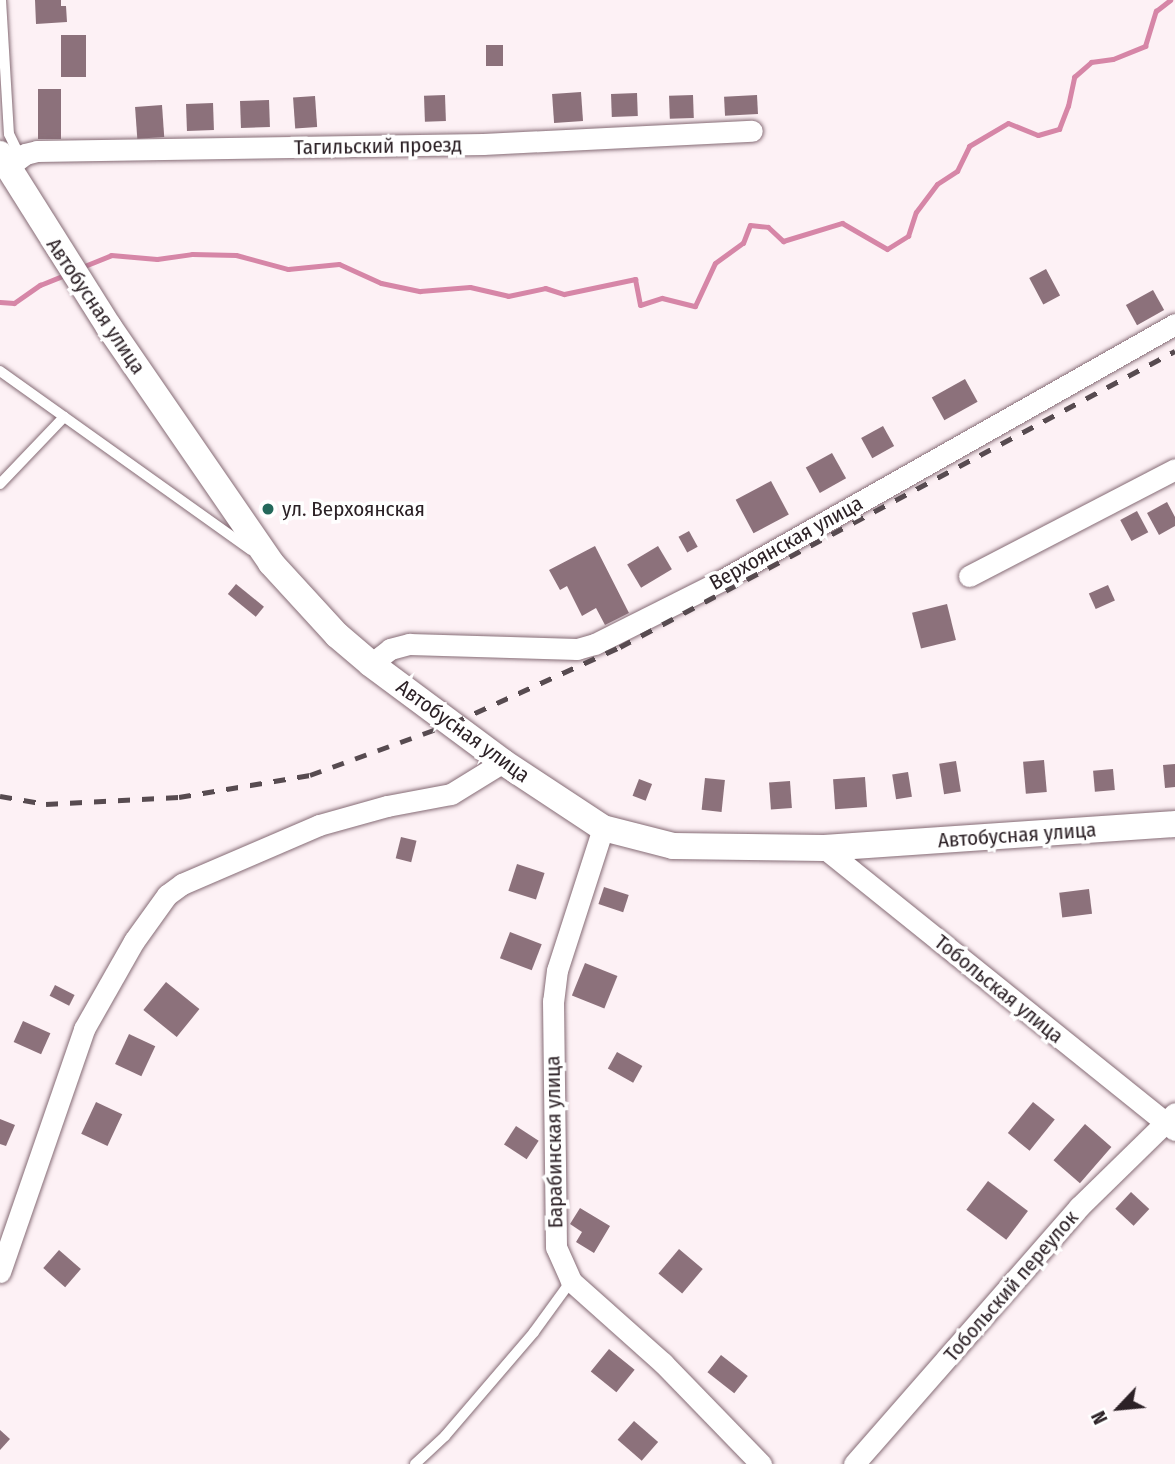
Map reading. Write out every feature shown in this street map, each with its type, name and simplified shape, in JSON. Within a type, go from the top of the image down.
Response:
[{"type":"street","name":"Тагильский проезд","points":[[9,160],[37,151],[483,144],[752,131]]},
{"type":"street","name":"Автобусная улица","points":[[9,160],[42,225],[108,327],[271,563],[337,635],[371,664],[503,762],[603,828],[673,846],[824,848],[1175,824]]},
{"type":"street","name":"Верхоянская улица","points":[[371,664],[390,649],[409,644],[576,649],[595,644],[724,579],[1175,324]]},
{"type":"street","points":[[969,576],[1175,469]]},
{"type":"street","points":[[0,1272],[84,1029],[134,941],[167,895],[182,884],[319,825],[387,806],[451,794],[503,762]]},
{"type":"street","name":"Барабинская улица","points":[[603,828],[557,970],[553,1001],[556,1247],[571,1281],[663,1363],[761,1464]]},
{"type":"street","name":"Тобольская улица","points":[[824,848],[1172,1122]]},
{"type":"street","name":"Тобольский переулок","points":[[854,1464],[1079,1207],[1141,1143],[1172,1122]]},
{"type":"lane","points":[[1,0],[9,160]]},
{"type":"lane","points":[[0,371],[271,563]]},
{"type":"lane","points":[[0,484],[64,417]]},
{"type":"lane","points":[[415,1464],[445,1436],[534,1332],[571,1281]]},
{"type":"building","points":[[35,0],[61,0],[61,6],[66,6],[67,22],[36,24]]},
{"type":"building","points":[[61,35],[86,35],[86,77],[61,77]]},
{"type":"building","points":[[486,45],[503,45],[503,66],[486,66]]},
{"type":"building","points":[[38,89],[61,89],[61,139],[38,139]]},
{"type":"building","points":[[581,92],[583,121],[554,123],[552,94]]},
{"type":"building","points":[[637,93],[638,116],[612,117],[611,94]]},
{"type":"building","points":[[445,95],[446,121],[425,122],[424,96]]},
{"type":"building","points":[[693,95],[694,118],[670,119],[669,96]]},
{"type":"building","points":[[757,95],[758,114],[725,116],[724,97]]},
{"type":"building","points":[[315,96],[317,127],[295,128],[293,98]]},
{"type":"building","points":[[269,100],[270,127],[241,128],[240,101]]},
{"type":"building","points":[[213,103],[214,130],[187,131],[186,104]]},
{"type":"building","points":[[162,105],[164,137],[137,139],[135,107]]},
{"type":"building","points":[[1046,269],[1060,295],[1043,304],[1029,278]]},
{"type":"building","points":[[1153,290],[1164,310],[1137,325],[1126,305]]},
{"type":"building","points":[[965,379],[978,402],[944,420],[932,397]]},
{"type":"building","points":[[883,426],[894,446],[872,458],[861,438]]},
{"type":"building","points":[[832,453],[846,478],[820,493],[806,468]]},
{"type":"building","points":[[771,481],[789,515],[754,533],[736,500]]},
{"type":"building","points":[[1167,502],[1175,517],[1175,526],[1159,535],[1147,513]]},
{"type":"building","points":[[1137,511],[1148,532],[1131,541],[1120,520]]},
{"type":"building","points":[[689,531],[698,547],[687,553],[679,537]]},
{"type":"building","points":[[595,546],[629,613],[605,625],[596,608],[582,616],[567,586],[560,590],[549,570]]},
{"type":"building","points":[[658,546],[672,569],[641,588],[627,565]]},
{"type":"building","points":[[236,584],[264,607],[256,617],[228,594]]},
{"type":"building","points":[[1108,585],[1115,601],[1096,609],[1089,594]]},
{"type":"building","points":[[947,604],[956,640],[921,649],[912,613]]},
{"type":"building","points":[[1044,760],[1047,792],[1026,794],[1023,762]]},
{"type":"building","points":[[956,761],[961,792],[944,794],[939,764]]},
{"type":"building","points":[[1175,764],[1175,787],[1165,788],[1163,765]]},
{"type":"building","points":[[1113,769],[1115,790],[1095,792],[1093,771]]},
{"type":"building","points":[[908,772],[912,797],[896,799],[892,775]]},
{"type":"building","points":[[865,777],[867,807],[835,809],[833,779]]},
{"type":"building","points":[[705,778],[725,780],[722,812],[702,810]]},
{"type":"building","points":[[639,779],[652,784],[646,801],[633,796]]},
{"type":"building","points":[[790,781],[792,808],[771,809],[769,782]]},
{"type":"building","points":[[401,837],[417,841],[411,862],[396,858]]},
{"type":"building","points":[[517,864],[545,873],[536,900],[508,891]]},
{"type":"building","points":[[604,887],[629,895],[623,912],[598,904]]},
{"type":"building","points":[[1089,889],[1092,914],[1062,917],[1059,893]]},
{"type":"building","points":[[510,932],[542,944],[532,970],[500,958]]},
{"type":"building","points":[[585,963],[617,976],[604,1009],[572,995]]},
{"type":"building","points":[[166,982],[199,1009],[177,1037],[143,1010]]},
{"type":"building","points":[[55,985],[75,995],[69,1006],[50,996]]},
{"type":"building","points":[[23,1021],[50,1033],[41,1054],[14,1042]]},
{"type":"building","points":[[129,1034],[155,1046],[141,1076],[115,1064]]},
{"type":"building","points":[[617,1052],[642,1066],[633,1083],[608,1069]]},
{"type":"building","points":[[96,1102],[122,1114],[107,1146],[81,1134]]},
{"type":"building","points":[[1033,1102],[1055,1120],[1030,1151],[1008,1133]]},
{"type":"building","points":[[0,1119],[15,1125],[6,1146],[0,1144]]},
{"type":"building","points":[[1085,1124],[1111,1147],[1080,1183],[1054,1160]]},
{"type":"building","points":[[516,1126],[539,1141],[527,1159],[504,1144]]},
{"type":"building","points":[[988,1181],[1028,1211],[1006,1240],[966,1210]]},
{"type":"building","points":[[1131,1192],[1149,1209],[1134,1226],[1115,1209]]},
{"type":"building","points":[[580,1208],[610,1226],[594,1253],[576,1242],[582,1232],[570,1224]]},
{"type":"building","points":[[679,1249],[703,1269],[682,1293],[658,1274]]},
{"type":"building","points":[[59,1250],[81,1269],[65,1287],[43,1268]]},
{"type":"building","points":[[609,1349],[635,1370],[616,1392],[591,1372]]},
{"type":"building","points":[[721,1355],[748,1376],[734,1393],[707,1372]]},
{"type":"building","points":[[634,1421],[658,1442],[642,1461],[618,1440]]},
{"type":"building","points":[[0,1430],[10,1439],[0,1450]]},
{"type":"waterway","points":[[82,267],[111,255],[157,259],[192,254],[236,255],[288,269],[339,264],[381,283],[420,291],[470,287],[508,296],[545,288],[564,294],[635,279],[640,305],[662,298],[695,306],[715,263],[743,243],[750,225],[768,227],[783,241],[842,223],[887,249],[908,236],[916,212],[937,184],[957,171],[969,146],[1008,123],[1038,135],[1059,129],[1068,106],[1074,77],[1091,62],[1113,59],[1145,46],[1156,11],[1170,0]]},
{"type":"waterway","points":[[0,302],[14,303],[40,285],[67,274]]},
{"type":"railway","points":[[0,796],[46,804],[179,797],[310,775],[453,723],[620,647],[1175,351]]},
{"type":"place","name":"ул. Верхоянская","points":[[268,509]]}]
